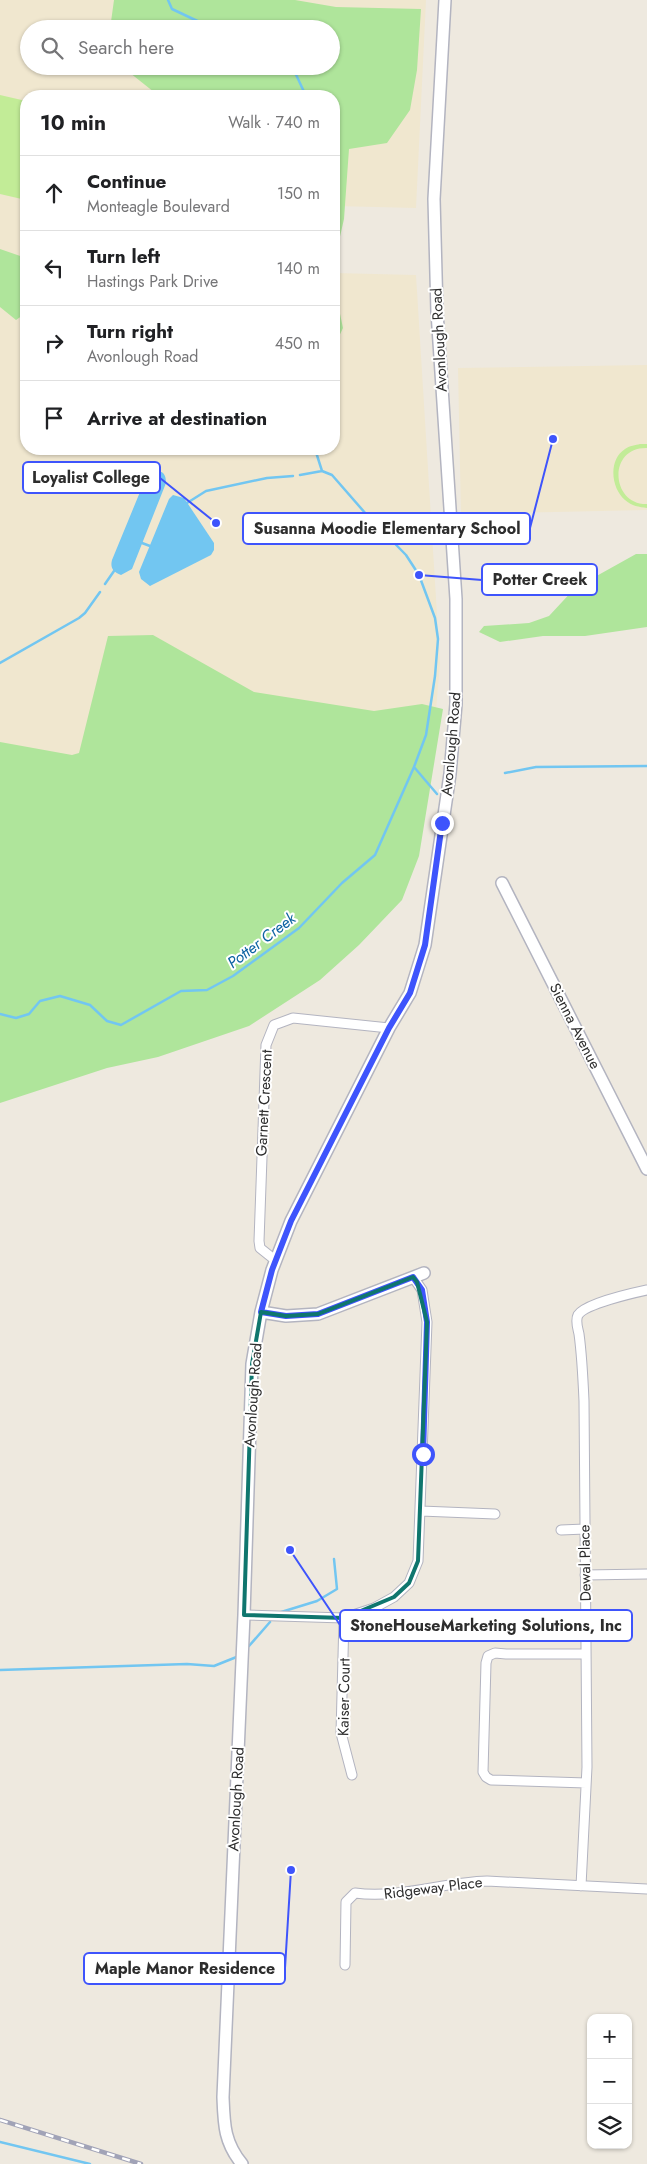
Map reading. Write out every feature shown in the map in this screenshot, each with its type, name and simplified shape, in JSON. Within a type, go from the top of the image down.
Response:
[{"type":"street","name":"Avonlough Road","points":[[242,2164],[231,2151],[224,2126],[223,2097],[244,1615],[252,1364],[261,1312],[275,1260],[291,1221],[389,1028],[410,993],[425,945],[450,774],[456,704],[456,599],[437,312],[434,199],[446,0]]},
{"type":"street","name":"Sienna Avenue","points":[[502,883],[647,1169]]},
{"type":"street","name":"Garnett Crescent","points":[[275,1260],[260,1248],[259,1241],[266,1045],[274,1025],[293,1018],[389,1028]]},
{"type":"street","points":[[244,1615],[344,1618],[374,1608],[394,1597],[409,1583],[418,1561],[421,1511],[427,1322],[418,1275],[318,1314],[286,1316],[261,1312]]},
{"type":"street","name":"Dewal Place","points":[[582,1886],[586,1783],[584,1401],[582,1354],[577,1318],[580,1313],[587,1309],[613,1299],[647,1290]]},
{"type":"street","points":[[421,1511],[495,1514]]},
{"type":"street","points":[[561,1530],[585,1530]]},
{"type":"street","points":[[585,1575],[647,1574]]},
{"type":"street","name":"Kaiser Court","points":[[344,1618],[341,1733],[352,1775]]},
{"type":"street","points":[[586,1654],[495,1653],[488,1656],[486,1663],[483,1772],[491,1780],[586,1783]]},
{"type":"street","name":"Ridgeway Place","points":[[344,1965],[346,1902],[355,1893],[391,1894],[478,1881],[647,1889]]},
{"type":"highlighted area","points":[[413,1277],[417,1282],[427,1322],[418,1561],[409,1583],[394,1597],[344,1618],[244,1615],[252,1364],[261,1312],[286,1316],[318,1314]]},
{"type":"shaded area","points":[[0,0],[426,0],[416,208],[340,206],[340,90],[20,90],[20,455],[340,455],[340,273],[416,275],[440,663],[435,722],[0,916]]},
{"type":"shaded area","points":[[647,365],[647,510],[461,514],[458,368]]},
{"type":"green space","points":[[114,0],[295,0],[336,7],[421,9],[417,70],[410,110],[387,143],[349,149],[344,219],[340,237],[340,90],[151,90],[133,75],[340,75],[340,20],[111,20]]},
{"type":"green space","points":[[0,95],[20,100],[20,199],[0,194]]},
{"type":"green space","points":[[0,249],[20,256],[20,317],[16,320],[0,307]]},
{"type":"green space","points":[[340,314],[343,328],[340,334]]},
{"type":"green space","points":[[647,444],[647,448],[634,450],[625,456],[618,476],[626,496],[635,502],[647,504],[647,508],[633,505],[620,495],[613,474],[616,460],[620,454],[627,448]]},
{"type":"green space","points":[[636,554],[647,554],[647,627],[585,636],[543,636],[500,642],[479,632],[484,626],[529,623],[549,616],[575,588]]},
{"type":"green space","points":[[153,635],[254,692],[374,711],[422,704],[443,709],[419,856],[402,900],[359,945],[320,980],[249,1026],[158,1057],[107,1068],[0,1103],[0,742],[72,755],[79,753],[108,636]]},
{"type":"water","points":[[152,471],[163,473],[166,483],[132,569],[121,575],[113,569],[111,565],[112,560],[147,475]]},
{"type":"water","points":[[173,495],[184,498],[214,543],[214,550],[211,555],[150,586],[141,579],[139,572],[169,499]]},
{"type":"waterway","name":"Potter Creek","points":[[168,0],[172,9],[195,20]]},
{"type":"waterway","name":"Potter Creek","points":[[296,75],[303,90]]},
{"type":"waterway","name":"Potter Creek","points":[[0,1014],[16,1018],[29,1014],[40,1001],[60,996],[90,1005],[107,1021],[121,1025],[181,991],[207,990],[233,976],[299,928],[342,883],[375,855],[426,735],[435,676],[438,639],[435,618],[419,575],[406,555],[366,514],[332,475],[322,471],[317,455]]},
{"type":"waterway","points":[[300,475],[322,471]]},
{"type":"waterway","points":[[187,503],[206,491],[267,478],[293,476]]},
{"type":"waterway","points":[[142,543],[150,546]]},
{"type":"waterway","points":[[105,584],[114,571]]},
{"type":"waterway","points":[[0,663],[79,618],[85,613],[100,592]]},
{"type":"waterway","points":[[505,773],[536,767],[647,766]]},
{"type":"waterway","points":[[414,767],[437,794]]},
{"type":"waterway","points":[[278,1613],[317,1601],[337,1589],[334,1559]]},
{"type":"waterway","points":[[249,1646],[270,1622]]},
{"type":"waterway","points":[[0,1670],[187,1664],[214,1666],[239,1656]]},
{"type":"waterway","points":[[0,2142],[90,2164]]},
{"type":"railway","points":[[0,2120],[141,2164]]},
{"type":"place","name":"Susanna Moodie Elementary School","points":[[553,439]]},
{"type":"place","name":"Loyalist College","points":[[216,523]]},
{"type":"place","name":"Potter Creek","points":[[419,575]]},
{"type":"place","name":"StoneHouseMarketing Solutions, Inc","points":[[290,1550]]},
{"type":"place","name":"Maple Manor Residence","points":[[291,1870]]},
{"type":"route","points":[[423,1454],[427,1322],[422,1290],[413,1277],[318,1314],[286,1316],[261,1312],[272,1270],[291,1221],[389,1028],[410,993],[425,945],[442,823]]}]
